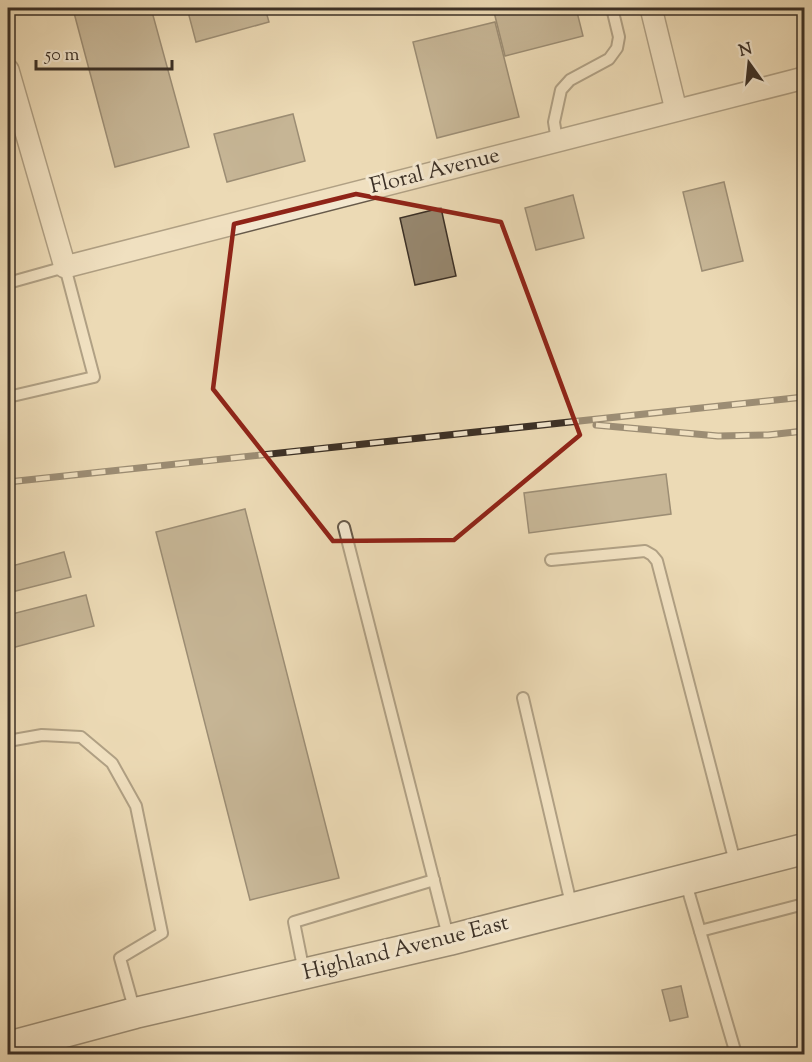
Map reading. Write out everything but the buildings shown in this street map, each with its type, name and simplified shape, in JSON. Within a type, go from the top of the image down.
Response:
[{"type":"street","points":[[651,8],[676,110]]},
{"type":"street","points":[[8,70],[64,267]]},
{"type":"street","name":"Floral Avenue","points":[[64,267],[804,78]]},
{"type":"street","name":"Highland Avenue East","points":[[8,1047],[135,1013],[449,940],[804,849]]},
{"type":"lane","points":[[557,141],[554,122],[561,90],[570,80],[609,59],[617,48],[619,37],[612,8]]},
{"type":"lane","points":[[8,282],[64,267],[94,377],[8,397]]},
{"type":"lane","points":[[344,527],[449,940]]},
{"type":"lane","points":[[551,560],[645,551],[657,561],[736,866]]},
{"type":"lane","points":[[523,698],[572,908]]},
{"type":"lane","points":[[8,741],[42,735],[81,737],[112,763],[136,806],[162,933],[120,958],[135,1013]]},
{"type":"lane","points":[[685,879],[736,1054]]},
{"type":"lane","points":[[304,974],[294,922],[434,880]]},
{"type":"lane","points":[[700,931],[804,904]]},
{"type":"highlighted area","points":[[356,194],[501,222],[580,435],[454,540],[333,541],[213,389],[234,224]]},
{"type":"railway","points":[[8,482],[804,397]]},
{"type":"railway","points":[[596,425],[718,436],[768,435],[804,431]]}]
